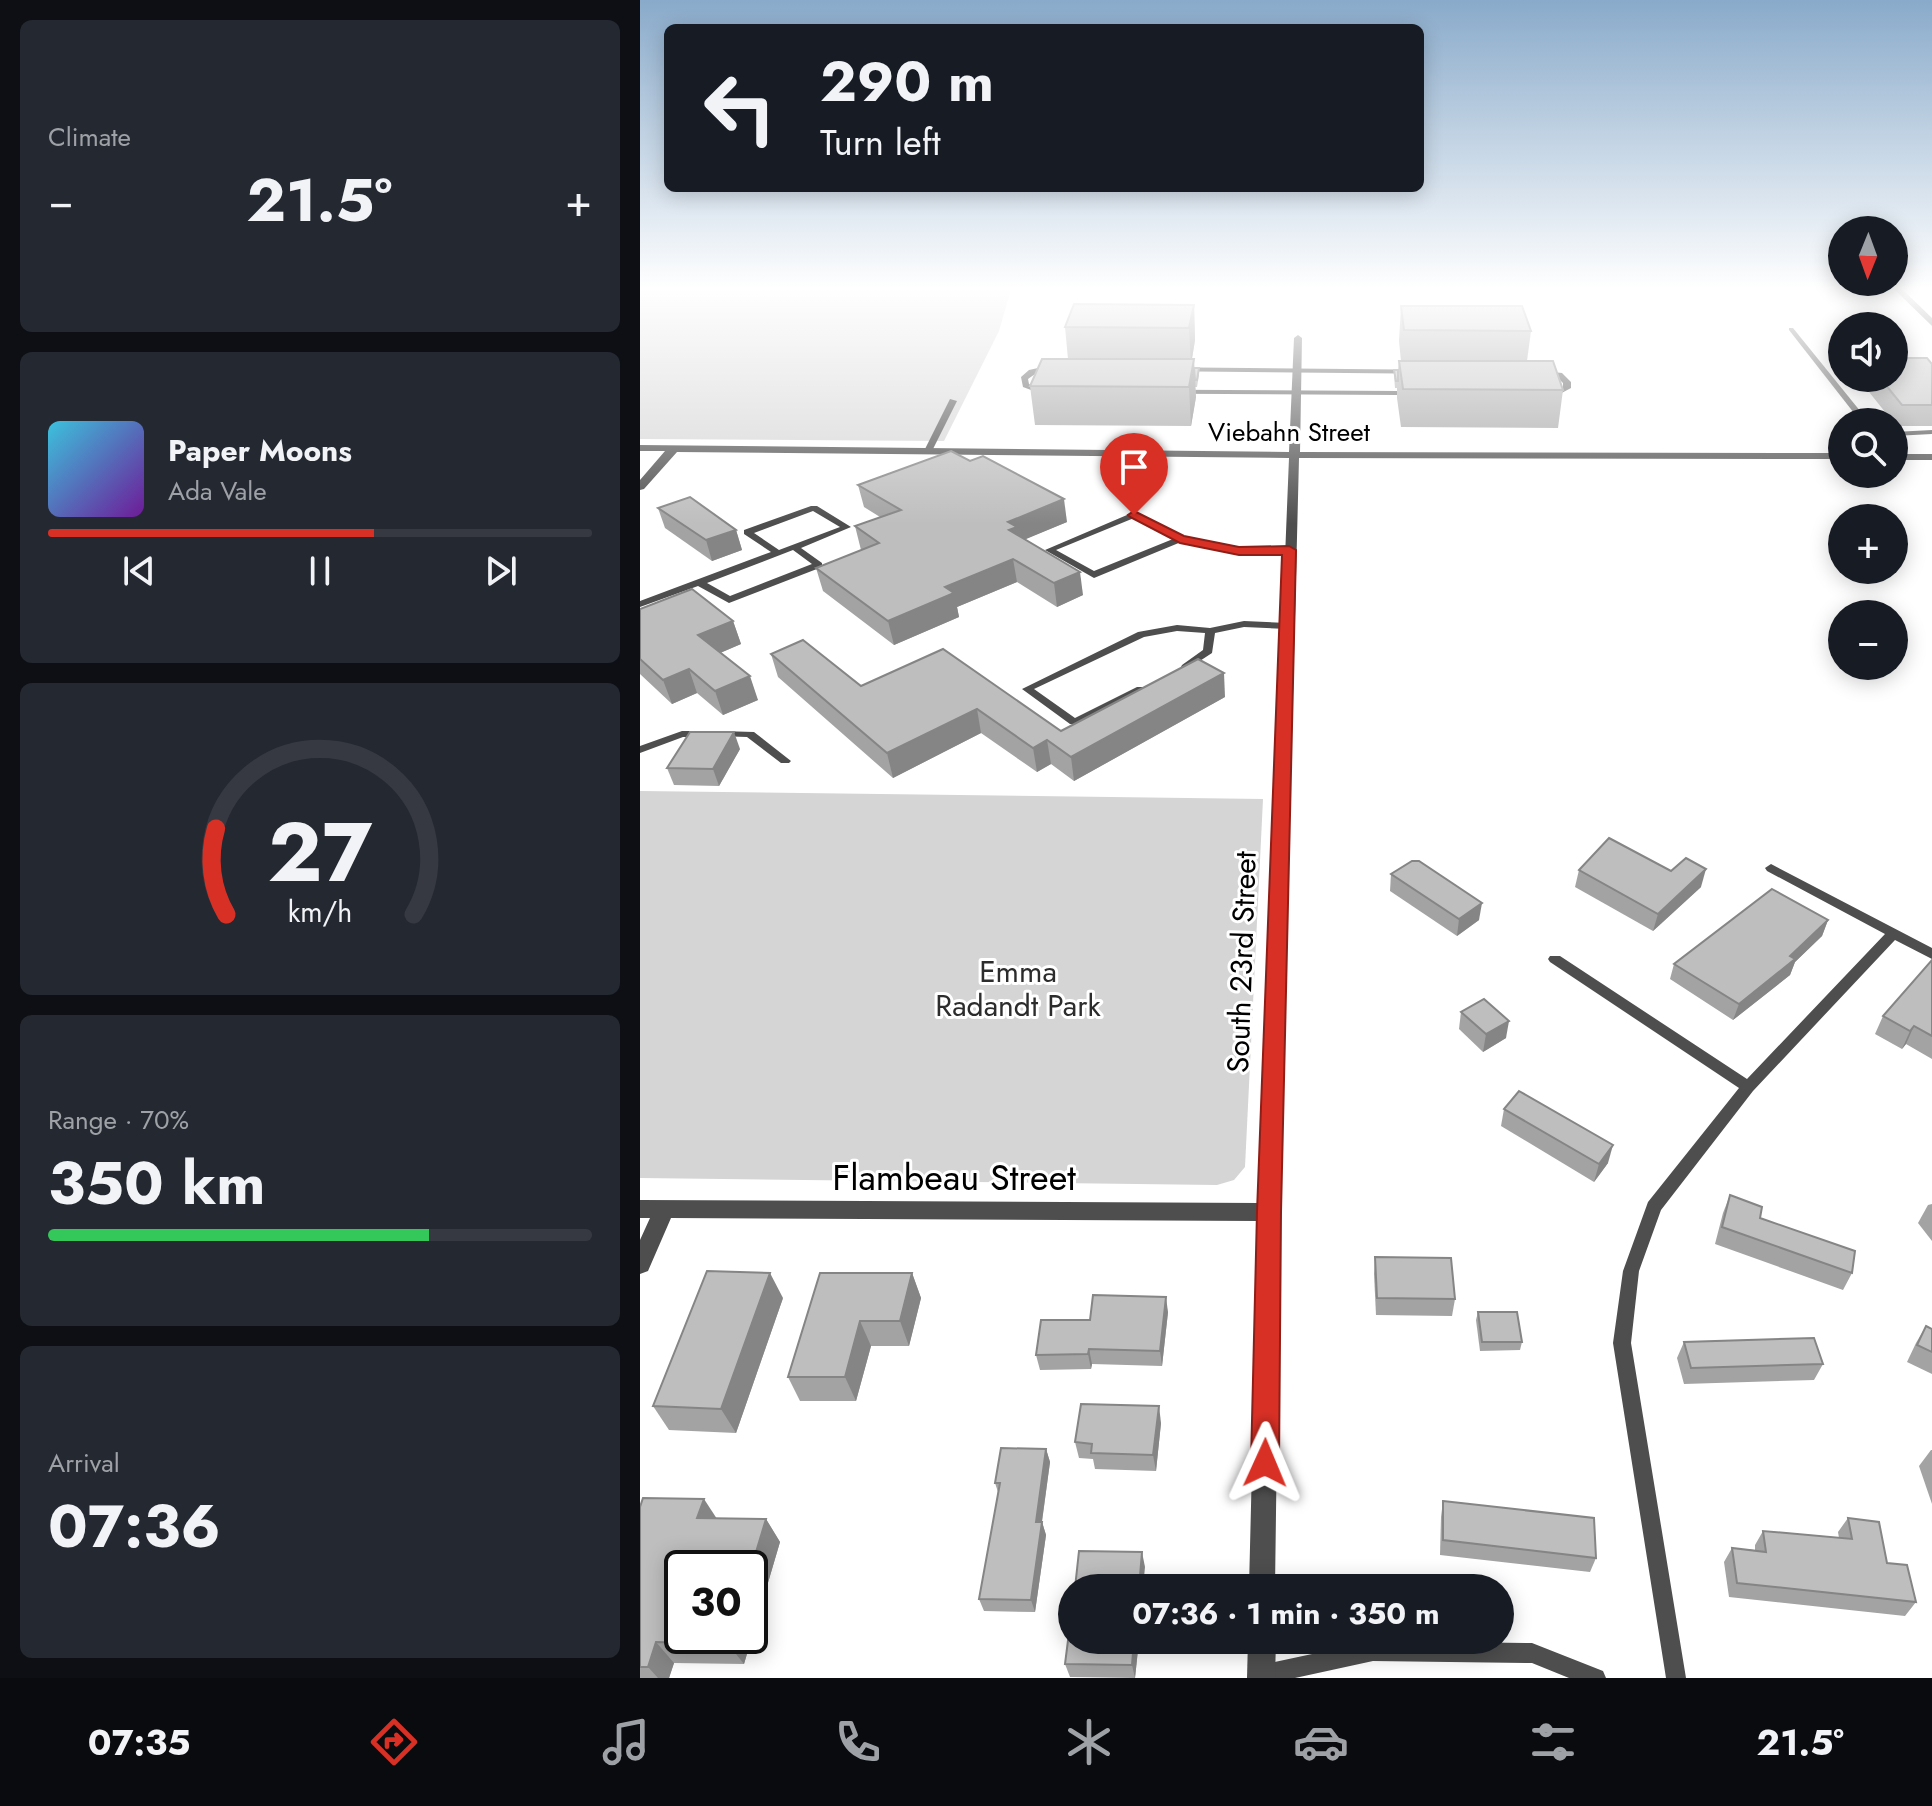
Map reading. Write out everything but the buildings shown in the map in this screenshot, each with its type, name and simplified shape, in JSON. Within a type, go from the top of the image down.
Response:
[{"type":"street","name":"South 23rd Street","points":[[1262,1574],[1269,1212],[1289,550],[1298,367]]},
{"type":"street","name":"Viebahn Street","points":[[640,448],[1295,455],[1828,456]]},
{"type":"street","points":[[640,487],[674,448]]},
{"type":"street","points":[[1908,457],[1932,457]]},
{"type":"street","name":"Flambeau Street","points":[[640,1209],[1269,1212]]},
{"type":"street","points":[[640,1264],[664,1210]]},
{"type":"street","points":[[1263,1654],[1264,1677]]},
{"type":"lane","points":[[1821,367],[1854,408]]},
{"type":"lane","points":[[1047,368],[1544,373],[1559,375],[1567,382],[1567,388],[1556,394],[1297,392],[1039,391],[1026,385],[1024,379],[1032,372],[1047,368]]},
{"type":"lane","points":[[928,451],[953,401]]},
{"type":"lane","points":[[1908,433],[1932,432]]},
{"type":"lane","points":[[640,604],[700,583],[847,527],[814,508],[747,532],[778,553]]},
{"type":"lane","points":[[1180,539],[1094,575],[1049,550],[1134,515],[1180,539],[1239,551],[1289,550]]},
{"type":"lane","points":[[700,583],[729,600],[819,565],[794,547]]},
{"type":"lane","points":[[1153,683],[1074,722],[1027,689],[1141,634],[1177,628],[1210,631],[1244,624],[1287,626]]},
{"type":"lane","points":[[1180,670],[1208,651],[1210,631]]},
{"type":"lane","points":[[640,750],[682,734],[750,734],[785,761]]},
{"type":"lane","points":[[1771,868],[1932,954]]},
{"type":"lane","points":[[1676,1678],[1622,1343],[1631,1271],[1654,1207],[1748,1087],[1893,934]]},
{"type":"lane","points":[[1555,959],[1748,1087]]},
{"type":"lane","points":[[1264,1677],[1373,1651],[1532,1653],[1596,1678]]},
{"type":"green space","points":[[640,367],[981,367],[944,441],[640,439]]},
{"type":"green space","name":"Emma Radandt Park","points":[[640,791],[1263,799],[1245,1167],[1234,1180],[1217,1185],[640,1178]]},
{"type":"route","points":[[1134,515],[1180,539],[1239,551],[1289,550],[1269,1212],[1265,1463]]}]
